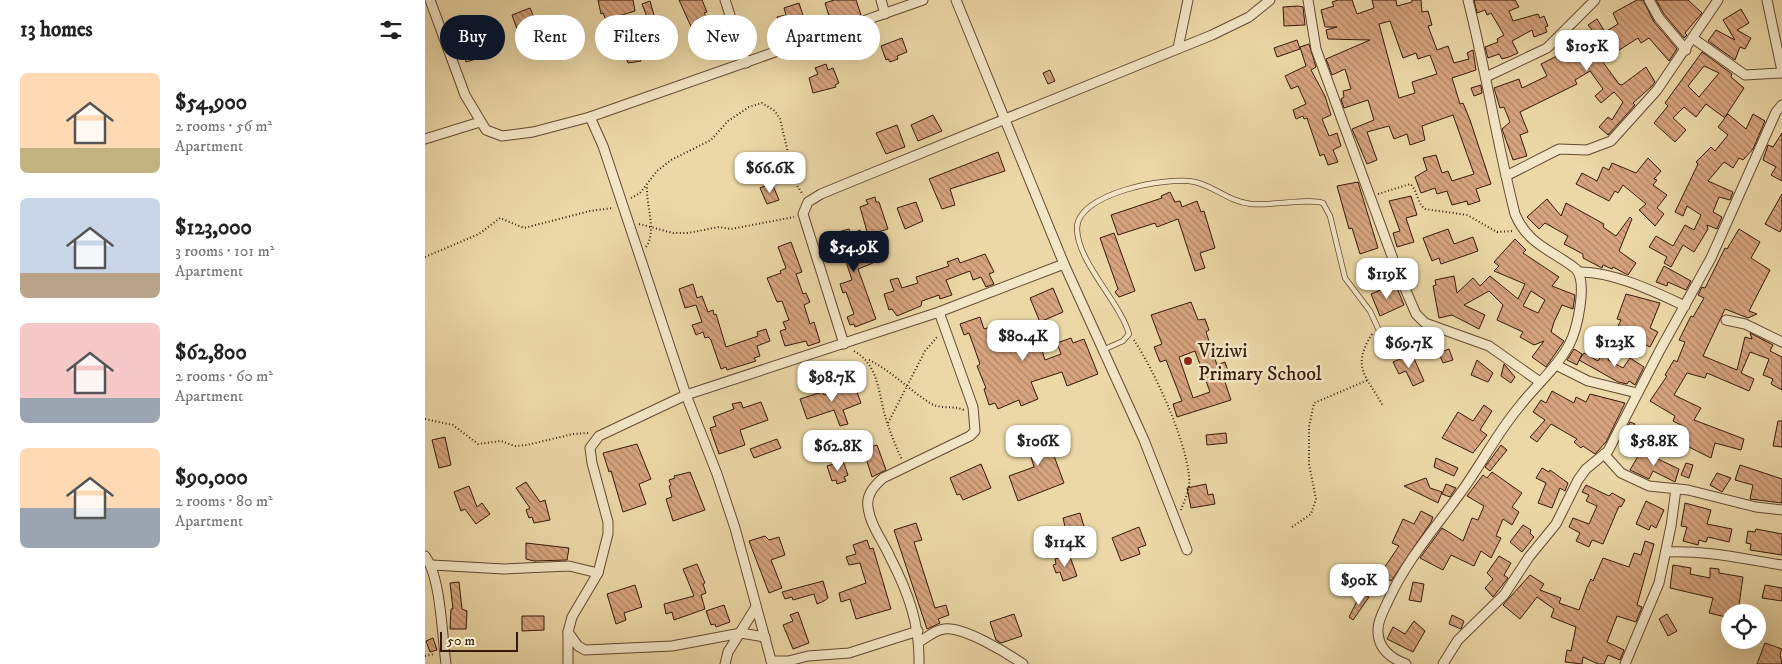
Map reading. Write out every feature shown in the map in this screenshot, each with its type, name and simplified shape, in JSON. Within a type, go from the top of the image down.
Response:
[{"type":"street","points":[[430,0],[465,95],[479,122],[486,130],[502,136],[533,132],[590,117],[923,0]]},
{"type":"street","points":[[725,0],[746,63]]},
{"type":"street","points":[[881,0],[885,14]]},
{"type":"street","points":[[956,0],[1064,264],[1105,349],[1144,440],[1187,550]]},
{"type":"street","points":[[1179,48],[1188,0]]},
{"type":"street","points":[[844,344],[803,214],[808,202],[821,194],[1179,48],[1249,17],[1270,0]]},
{"type":"street","points":[[1308,0],[1316,49],[1416,314],[1425,323],[1489,346],[1540,382]]},
{"type":"street","points":[[1467,0],[1486,77],[1515,214],[1524,232],[1579,272],[1598,274],[1633,285],[1685,306]]},
{"type":"street","points":[[1486,77],[1547,48],[1595,0]]},
{"type":"street","points":[[1649,0],[1659,18],[1686,50]]},
{"type":"street","points":[[1506,176],[1559,150],[1587,150],[1611,141],[1657,90],[1686,50],[1718,0]]},
{"type":"street","points":[[1693,39],[1745,75],[1782,72],[1767,0]]},
{"type":"street","points":[[1443,664],[1458,640],[1504,595],[1529,557],[1556,524],[1578,480],[1586,469],[1604,454],[1711,258],[1745,178],[1776,112],[1782,104]]},
{"type":"street","points":[[590,117],[603,146],[686,394],[717,474],[771,662],[849,652],[918,630]]},
{"type":"street","points":[[425,139],[479,122]]},
{"type":"street","points":[[568,664],[568,632],[572,617],[598,573],[608,528],[590,448],[599,436],[686,394],[939,312],[1064,264]]},
{"type":"street","points":[[1406,664],[1385,652],[1379,643],[1377,629],[1395,585],[1428,534],[1463,489],[1505,425],[1556,365],[1570,344],[1575,329],[1582,289],[1579,272]]},
{"type":"street","points":[[919,664],[918,630],[904,585],[878,534],[868,506],[873,487],[883,478],[970,436],[975,431],[975,419],[939,312]]},
{"type":"street","points":[[1726,320],[1745,324],[1782,342]]},
{"type":"street","points":[[1556,365],[1579,378],[1637,393]]},
{"type":"street","points":[[1604,454],[1614,466],[1632,480],[1655,487],[1676,489],[1756,507],[1782,510]]},
{"type":"street","points":[[1625,664],[1652,603],[1666,552],[1676,489]]},
{"type":"street","points":[[1666,552],[1696,551],[1723,554],[1782,566]]},
{"type":"street","points":[[425,556],[432,565],[436,582],[445,664]]},
{"type":"street","points":[[432,565],[504,569],[569,566],[598,573]]},
{"type":"street","points":[[725,664],[728,652],[756,607]]},
{"type":"street","points":[[919,642],[941,629],[951,628],[1023,664]]},
{"type":"street","points":[[568,632],[578,646],[585,650],[672,646],[741,632],[765,637]]},
{"type":"lane","points":[[1105,349],[1123,342],[1129,334],[1085,253],[1077,229],[1078,219],[1100,201],[1146,183],[1166,181],[1194,182],[1228,199],[1252,204],[1295,203],[1316,200],[1323,203],[1330,216],[1345,278],[1364,300],[1389,352]]},
{"type":"path","points":[[425,257],[479,234],[500,218],[524,228],[590,211],[622,206],[647,185],[657,171],[675,158],[711,140],[728,121],[749,108],[762,104],[775,111],[780,119],[795,182],[808,202]]},
{"type":"path","points":[[1370,196],[1410,184],[1425,209],[1467,215],[1497,232],[1524,232]]},
{"type":"path","points":[[640,255],[650,240],[651,228],[647,204],[647,185]]},
{"type":"path","points":[[627,219],[651,228],[688,233],[719,227],[731,229],[803,214]]},
{"type":"path","points":[[1377,327],[1361,354],[1361,367],[1383,406]]},
{"type":"path","points":[[887,423],[925,351],[944,328]]},
{"type":"path","points":[[1129,334],[1140,350],[1164,399],[1176,429],[1187,468],[1188,492],[1176,522]]},
{"type":"path","points":[[844,344],[908,385],[931,404],[945,408],[963,409],[975,419]]},
{"type":"path","points":[[867,359],[878,386],[887,423],[904,467]]},
{"type":"path","points":[[1292,527],[1311,514],[1316,500],[1309,464],[1309,427],[1314,403],[1368,380]]},
{"type":"path","points":[[425,419],[453,425],[478,444],[501,440],[515,446],[582,433],[599,436]]},
{"type":"building","points":[[598,0],[633,0],[635,11],[622,15],[601,14]]},
{"type":"building","points":[[679,0],[702,0],[707,12],[704,13],[705,15],[688,15],[688,20]]},
{"type":"building","points":[[834,0],[856,0],[861,15],[829,15],[825,3]]},
{"type":"building","points":[[1352,0],[1357,14],[1374,8],[1372,0],[1396,0],[1397,6],[1412,2],[1412,0],[1421,0],[1422,12],[1428,11],[1432,25],[1428,26],[1437,50],[1448,46],[1454,63],[1469,59],[1467,53],[1473,50],[1476,70],[1452,78],[1460,104],[1463,103],[1470,120],[1491,184],[1476,189],[1480,201],[1468,205],[1467,201],[1452,205],[1447,191],[1437,194],[1435,188],[1421,193],[1415,177],[1427,170],[1423,158],[1436,155],[1442,173],[1448,171],[1452,181],[1474,174],[1453,115],[1422,126],[1425,140],[1410,145],[1407,134],[1394,139],[1389,126],[1367,132],[1377,160],[1367,164],[1352,129],[1374,120],[1368,100],[1344,108],[1341,99],[1344,97],[1343,91],[1351,89],[1345,69],[1332,75],[1326,59],[1370,40],[1328,39],[1326,30],[1337,27],[1325,27],[1321,10],[1334,6],[1332,2]],"holes":[[[1390,21],[1403,58],[1416,53],[1418,59],[1430,55],[1437,74],[1412,82],[1415,93],[1399,98],[1379,24]]]},
{"type":"building","points":[[1474,0],[1515,0],[1519,7],[1509,11],[1513,21],[1538,14],[1540,18],[1544,16],[1548,26],[1545,27],[1547,32],[1534,37],[1532,30],[1512,41],[1518,53],[1502,59],[1499,54],[1488,58],[1485,47],[1498,42],[1497,39],[1504,35],[1491,13],[1487,15],[1485,10],[1477,13]]},
{"type":"building","points":[[1637,0],[1643,0],[1654,22],[1677,49],[1669,61],[1649,38],[1641,43],[1638,38],[1602,61],[1619,84],[1622,85],[1646,67],[1655,82],[1652,86],[1633,103],[1635,105],[1608,135],[1599,127],[1608,117],[1612,120],[1623,102],[1614,92],[1601,103],[1595,96],[1603,89],[1590,71],[1575,80],[1577,84],[1520,112],[1528,132],[1520,135],[1527,156],[1513,160],[1502,129],[1510,122],[1504,107],[1500,108],[1494,88],[1519,79],[1522,88],[1547,76],[1541,64],[1562,55],[1578,45],[1576,41],[1592,30],[1588,25],[1597,19],[1605,32],[1618,24],[1613,13]]},
{"type":"building","points":[[1656,0],[1688,0],[1702,13],[1685,33],[1687,35],[1684,38],[1664,14]]},
{"type":"building","points":[[650,1],[654,15],[646,15],[642,4]]},
{"type":"building","points":[[799,3],[803,15],[786,15],[784,8]]},
{"type":"building","points":[[1283,7],[1303,7],[1305,25],[1284,26]]},
{"type":"building","points":[[530,8],[533,15],[515,15],[515,23],[512,15]]},
{"type":"building","points":[[1741,9],[1749,23],[1737,30],[1751,38],[1745,49],[1740,47],[1735,60],[1708,41],[1716,30],[1735,40],[1723,20]]},
{"type":"building","points":[[902,38],[907,52],[897,56],[898,59],[890,62],[888,59],[886,60],[881,46]]},
{"type":"building","points":[[1297,40],[1300,49],[1277,57],[1274,48]]},
{"type":"building","points":[[1309,44],[1316,67],[1311,70],[1325,96],[1331,115],[1322,119],[1329,136],[1337,133],[1341,146],[1333,150],[1338,162],[1328,165],[1324,154],[1320,156],[1307,118],[1304,119],[1303,116],[1296,119],[1293,110],[1306,104],[1298,86],[1291,89],[1285,76],[1306,66],[1300,47]]},
{"type":"building","points":[[1702,52],[1732,74],[1731,77],[1744,88],[1725,117],[1728,114],[1746,129],[1753,114],[1765,121],[1753,149],[1743,160],[1739,158],[1733,168],[1724,162],[1708,181],[1733,192],[1730,200],[1719,197],[1713,212],[1722,217],[1717,229],[1707,225],[1708,229],[1694,252],[1683,245],[1671,267],[1664,263],[1667,257],[1649,247],[1656,236],[1673,246],[1685,225],[1694,230],[1701,215],[1687,206],[1683,216],[1675,212],[1698,164],[1696,162],[1711,147],[1715,151],[1728,135],[1718,127],[1725,118],[1706,104],[1696,117],[1684,107],[1673,118],[1686,130],[1675,142],[1654,123],[1668,106],[1665,103]],"holes":[[[1704,66],[1719,73],[1699,97],[1688,86]]]},
{"type":"building","points":[[627,60],[641,61],[628,63]]},
{"type":"building","points":[[826,64],[828,70],[833,68],[839,83],[835,85],[836,87],[813,93],[809,78],[818,74],[815,68]]},
{"type":"building","points":[[1050,70],[1055,81],[1048,84],[1043,73]]},
{"type":"building","points":[[1481,85],[1482,93],[1474,96],[1471,88]]},
{"type":"building","points":[[933,115],[942,131],[918,141],[911,125]]},
{"type":"building","points":[[897,125],[905,147],[886,154],[876,133]]},
{"type":"building","points":[[1782,133],[1782,181],[1771,175],[1776,167],[1763,160],[1768,145],[1773,147]]},
{"type":"building","points":[[998,152],[1005,171],[950,189],[955,205],[942,209],[929,179]]},
{"type":"building","points":[[1648,158],[1661,171],[1654,179],[1657,180],[1653,185],[1667,195],[1657,208],[1664,214],[1655,226],[1639,210],[1646,204],[1623,185],[1618,193],[1615,191],[1609,201],[1576,184],[1582,173],[1597,181],[1603,167],[1609,170],[1612,163],[1636,173]]},
{"type":"building","points":[[1358,182],[1378,248],[1360,254],[1352,228],[1349,229],[1337,186]]},
{"type":"building","points":[[772,183],[779,200],[767,204],[760,188]]},
{"type":"building","points":[[1170,192],[1175,202],[1180,201],[1182,207],[1197,201],[1201,212],[1204,211],[1215,248],[1200,253],[1205,268],[1195,271],[1178,219],[1157,227],[1155,223],[1118,235],[1111,215],[1162,198],[1161,196]]},
{"type":"building","points":[[1782,194],[1782,228],[1780,232],[1765,224]]},
{"type":"building","points":[[1411,196],[1417,215],[1406,218],[1414,242],[1397,247],[1393,233],[1400,231],[1389,201]]},
{"type":"building","points":[[875,197],[876,202],[879,202],[888,229],[868,235],[860,207],[868,204],[866,200]]},
{"type":"building","points":[[1547,199],[1561,216],[1566,203],[1604,224],[1603,227],[1616,236],[1630,217],[1632,219],[1619,251],[1636,263],[1628,275],[1613,267],[1612,269],[1603,265],[1602,268],[1583,258],[1583,254],[1564,244],[1568,236],[1545,223],[1539,229],[1527,217]]},
{"type":"building","points":[[916,202],[923,221],[905,229],[897,208]]},
{"type":"building","points":[[849,229],[851,234],[860,230],[873,263],[858,269],[876,319],[855,327],[854,324],[850,325],[847,317],[854,314],[846,292],[843,293],[840,284],[852,280],[842,249],[830,254],[824,236]]},
{"type":"building","points":[[1448,229],[1454,244],[1473,237],[1478,251],[1441,264],[1439,258],[1432,261],[1423,238]]},
{"type":"building","points":[[1739,229],[1760,242],[1751,258],[1770,270],[1749,311],[1757,314],[1748,318],[1725,309],[1703,356],[1737,370],[1745,337],[1752,339],[1750,333],[1773,345],[1770,351],[1782,357],[1782,390],[1771,384],[1773,379],[1763,375],[1769,359],[1750,352],[1741,373],[1754,379],[1749,391],[1707,373],[1705,378],[1687,373],[1674,395],[1701,408],[1694,420],[1744,439],[1741,450],[1715,443],[1711,458],[1679,442],[1685,427],[1673,421],[1675,416],[1650,401],[1667,376],[1665,375],[1674,360],[1677,362],[1685,342],[1679,340],[1691,316],[1693,317],[1704,298],[1698,295],[1702,287],[1705,288],[1725,248],[1727,249]]},
{"type":"building","points":[[1114,233],[1135,291],[1119,297],[1115,292],[1118,289],[1100,238]]},
{"type":"building","points":[[1515,239],[1526,250],[1523,253],[1559,277],[1552,286],[1575,295],[1573,309],[1562,305],[1554,322],[1551,332],[1564,341],[1546,367],[1532,357],[1544,341],[1534,345],[1520,337],[1523,332],[1497,320],[1503,305],[1489,291],[1464,305],[1485,315],[1479,329],[1452,315],[1439,318],[1433,286],[1436,285],[1435,280],[1454,276],[1457,293],[1473,278],[1480,286],[1490,276],[1518,299],[1525,284],[1494,271],[1499,266],[1494,262]],"holes":[[[1531,291],[1545,300],[1538,313],[1523,306]]]},
{"type":"building","points":[[791,242],[802,272],[796,274],[803,294],[806,293],[810,302],[804,305],[810,324],[814,322],[820,342],[808,346],[806,341],[785,346],[780,331],[786,329],[783,322],[789,320],[782,301],[777,302],[767,278],[781,273],[780,271],[786,268],[778,247]]},
{"type":"building","points":[[985,254],[994,272],[989,274],[994,284],[986,287],[981,277],[973,280],[970,271],[946,280],[952,295],[940,299],[939,295],[922,301],[921,306],[897,316],[892,309],[889,310],[884,294],[894,291],[890,280],[898,278],[902,288],[918,283],[916,277],[949,266],[947,262],[958,258],[960,263]]},
{"type":"building","points":[[1664,266],[1691,281],[1686,290],[1668,282],[1667,286],[1656,282]]},
{"type":"building","points":[[693,284],[697,298],[702,296],[708,312],[713,310],[714,315],[716,314],[726,347],[758,336],[757,332],[766,329],[770,341],[757,346],[760,356],[754,358],[756,361],[727,370],[726,367],[721,369],[711,340],[708,337],[705,338],[703,332],[696,335],[692,325],[702,322],[696,305],[685,308],[679,289]]},
{"type":"building","points":[[1391,286],[1392,289],[1397,288],[1404,305],[1380,316],[1371,294]]},
{"type":"building","points":[[1053,288],[1063,312],[1040,322],[1030,298]]},
{"type":"building","points":[[1626,294],[1660,303],[1650,328],[1658,332],[1650,347],[1627,336],[1623,346],[1611,341],[1621,320],[1617,319]]},
{"type":"building","points":[[1191,302],[1198,320],[1205,319],[1209,330],[1206,332],[1217,365],[1225,362],[1231,380],[1225,382],[1231,400],[1177,417],[1173,404],[1182,401],[1166,360],[1160,362],[1154,347],[1162,344],[1151,315]],"holes":[[[1195,351],[1210,392],[1193,398],[1179,357]]]},
{"type":"building","points":[[980,317],[984,329],[1005,322],[1012,338],[1036,331],[1045,360],[1061,354],[1057,343],[1071,338],[1073,343],[1084,339],[1098,374],[1067,386],[1062,372],[1031,382],[1038,399],[1021,406],[1019,400],[998,409],[995,403],[989,405],[984,389],[986,388],[977,366],[980,364],[969,333],[964,335],[960,324]]},
{"type":"building","points":[[1606,348],[1612,352],[1608,360],[1623,368],[1630,358],[1644,367],[1635,385],[1629,381],[1627,384],[1618,382],[1579,360],[1584,353],[1598,361]]},
{"type":"building","points":[[1449,349],[1453,360],[1443,363],[1439,353]]},
{"type":"building","points":[[1574,349],[1582,354],[1577,365],[1567,360]]},
{"type":"building","points":[[1412,354],[1424,381],[1413,386],[1406,371],[1399,374],[1393,362]]},
{"type":"building","points":[[1477,360],[1493,373],[1488,382],[1471,375]]},
{"type":"building","points":[[1504,364],[1515,377],[1511,383],[1501,376]]},
{"type":"building","points":[[854,384],[861,403],[843,410],[848,424],[840,426],[834,410],[807,419],[800,399],[822,392],[824,395]]},
{"type":"building","points":[[1552,391],[1574,403],[1576,397],[1586,402],[1590,394],[1625,403],[1606,442],[1595,454],[1583,446],[1581,448],[1574,442],[1577,439],[1551,424],[1537,442],[1530,437],[1545,420],[1533,412],[1541,400],[1546,403]]},
{"type":"building","points":[[741,402],[743,408],[761,402],[768,420],[740,430],[745,445],[719,454],[710,428],[716,426],[713,417],[734,409],[732,404]]},
{"type":"building","points":[[1484,405],[1492,411],[1480,430],[1487,435],[1473,453],[1442,438],[1458,412],[1473,421]]},
{"type":"building","points":[[1778,421],[1782,421],[1782,447],[1773,446]]},
{"type":"building","points":[[1630,422],[1635,424],[1627,440],[1622,437]]},
{"type":"building","points":[[1047,427],[1057,454],[1054,456],[1064,483],[1018,501],[1009,476],[1034,467],[1025,436]]},
{"type":"building","points":[[1226,433],[1227,443],[1207,445],[1206,435]]},
{"type":"building","points":[[445,437],[451,465],[439,468],[432,440]]},
{"type":"building","points":[[777,439],[781,448],[754,458],[750,449]]},
{"type":"building","points":[[637,444],[651,479],[639,484],[646,504],[623,512],[611,471],[609,472],[603,453]]},
{"type":"building","points":[[877,445],[886,470],[872,477],[863,449]]},
{"type":"building","points":[[1501,445],[1507,450],[1490,471],[1485,467]]},
{"type":"building","points":[[1641,451],[1679,469],[1675,482],[1653,471],[1649,479],[1630,470]]},
{"type":"building","points":[[1436,458],[1458,468],[1454,476],[1434,467]]},
{"type":"building","points":[[843,461],[848,475],[844,477],[846,481],[837,484],[836,480],[832,481],[827,466]]},
{"type":"building","points":[[1686,463],[1693,465],[1689,478],[1681,475]]},
{"type":"building","points":[[981,464],[991,488],[963,500],[960,494],[957,495],[950,478]]},
{"type":"building","points":[[1740,465],[1782,479],[1782,503],[1750,499],[1753,485],[1735,480]]},
{"type":"building","points":[[1542,468],[1549,472],[1550,470],[1568,483],[1565,491],[1560,488],[1552,508],[1538,503],[1546,483],[1536,478]]},
{"type":"building","points":[[690,472],[705,510],[673,521],[666,499],[672,497],[669,480],[675,478],[674,476]]},
{"type":"building","points":[[1492,472],[1522,493],[1512,507],[1519,512],[1512,525],[1503,519],[1496,536],[1501,538],[1491,558],[1481,551],[1474,566],[1451,555],[1443,570],[1420,558],[1442,528],[1463,541],[1472,518],[1478,520],[1484,506],[1467,496],[1483,475],[1487,478]]},
{"type":"building","points":[[1717,473],[1731,478],[1722,492],[1710,485]]},
{"type":"building","points":[[1426,478],[1430,488],[1442,492],[1438,503],[1404,486]]},
{"type":"building","points":[[526,482],[540,502],[545,500],[550,520],[534,523],[532,517],[529,518],[526,510],[530,508],[516,488]]},
{"type":"building","points":[[1206,484],[1208,495],[1213,494],[1215,504],[1191,508],[1187,488]]},
{"type":"building","points":[[1446,484],[1456,488],[1450,497],[1442,494]]},
{"type":"building","points":[[1586,485],[1609,496],[1612,493],[1625,500],[1621,507],[1619,506],[1603,544],[1592,540],[1589,547],[1576,541],[1580,533],[1569,527],[1573,518],[1589,524],[1597,506],[1586,501],[1589,495],[1582,492]]},
{"type":"building","points":[[469,486],[477,507],[482,503],[490,514],[476,524],[465,509],[461,511],[454,492]]},
{"type":"building","points":[[1646,501],[1664,510],[1656,528],[1651,525],[1649,530],[1636,524]]},
{"type":"building","points":[[1685,503],[1711,510],[1707,524],[1732,529],[1729,542],[1708,537],[1706,542],[1699,540],[1698,545],[1683,541],[1687,527],[1681,526]]},
{"type":"building","points":[[1421,511],[1433,517],[1431,522],[1391,581],[1380,574],[1399,546],[1392,543],[1403,519],[1414,524]]},
{"type":"building","points":[[1080,513],[1086,533],[1060,541],[1057,533],[1066,531],[1063,518]]},
{"type":"building","points":[[916,523],[922,540],[914,542],[935,608],[946,605],[949,615],[938,619],[940,623],[927,629],[894,530]]},
{"type":"building","points":[[1523,525],[1531,530],[1530,533],[1534,537],[1522,552],[1510,542]]},
{"type":"building","points":[[1139,527],[1146,545],[1138,548],[1140,554],[1121,561],[1112,538]]},
{"type":"building","points":[[1756,529],[1782,534],[1782,555],[1750,550],[1751,544],[1746,543],[1748,531],[1755,532]]},
{"type":"building","points":[[765,536],[769,540],[779,537],[785,555],[771,560],[782,588],[769,593],[749,541]]},
{"type":"building","points":[[867,540],[870,549],[873,548],[891,609],[856,619],[850,599],[841,602],[839,593],[866,583],[860,563],[849,565],[846,557],[856,554],[853,545]]},
{"type":"building","points":[[1645,541],[1654,544],[1637,605],[1642,607],[1636,622],[1617,616],[1607,642],[1624,650],[1620,660],[1608,655],[1604,664],[1598,664],[1583,657],[1582,664],[1565,662],[1567,650],[1571,651],[1576,627],[1551,617],[1554,609],[1537,597],[1520,619],[1503,605],[1530,575],[1544,584],[1540,590],[1561,598],[1559,603],[1579,610],[1587,587],[1591,579],[1593,581],[1603,558],[1629,567],[1634,553],[1641,555]]},
{"type":"building","points":[[526,543],[569,548],[567,560],[534,561],[526,559]]},
{"type":"building","points":[[1069,554],[1077,576],[1063,581],[1060,572],[1056,573],[1053,565],[1056,564],[1055,559]]},
{"type":"building","points":[[1499,556],[1511,563],[1504,575],[1508,578],[1493,597],[1485,588],[1493,579],[1487,573]]},
{"type":"building","points":[[697,564],[705,583],[703,584],[706,593],[701,595],[705,609],[674,620],[672,612],[666,614],[664,604],[694,596],[683,569]]},
{"type":"building","points":[[1673,565],[1691,568],[1690,574],[1710,578],[1710,568],[1719,569],[1719,573],[1743,577],[1739,604],[1721,604],[1721,616],[1709,613],[1713,598],[1670,588]]},
{"type":"building","points":[[823,581],[828,598],[817,604],[814,594],[793,600],[792,597],[785,599],[782,592]]},
{"type":"building","points":[[459,582],[462,609],[467,611],[466,629],[450,629],[451,609],[453,609],[450,583]]},
{"type":"building","points":[[1413,582],[1424,584],[1421,602],[1409,600]]},
{"type":"building","points":[[635,585],[642,607],[624,613],[626,620],[616,624],[607,594]]},
{"type":"building","points":[[1765,585],[1782,588],[1782,601],[1762,598]]},
{"type":"building","points":[[1361,593],[1369,597],[1353,620],[1349,617]]},
{"type":"building","points":[[724,605],[730,622],[716,627],[715,624],[711,625],[706,611]]},
{"type":"building","points":[[798,612],[809,643],[793,649],[783,625],[793,621],[790,615]]},
{"type":"building","points":[[1014,614],[1022,636],[1001,643],[996,640],[990,622]]},
{"type":"building","points":[[1667,614],[1677,631],[1668,636],[1659,619]]},
{"type":"building","points":[[1452,615],[1464,621],[1461,629],[1449,624]]},
{"type":"building","points":[[522,616],[544,616],[544,630],[522,631]]},
{"type":"building","points":[[1414,621],[1425,631],[1413,652],[1387,639],[1393,627],[1405,634]]},
{"type":"building","points":[[433,638],[437,650],[430,652],[426,641]]},
{"type":"building","points":[[1766,643],[1782,649],[1780,654],[1782,664],[1757,664],[1763,649],[1766,649]]},
{"type":"place","name":"Viziwi Primary School","points":[[1188,361]]}]
